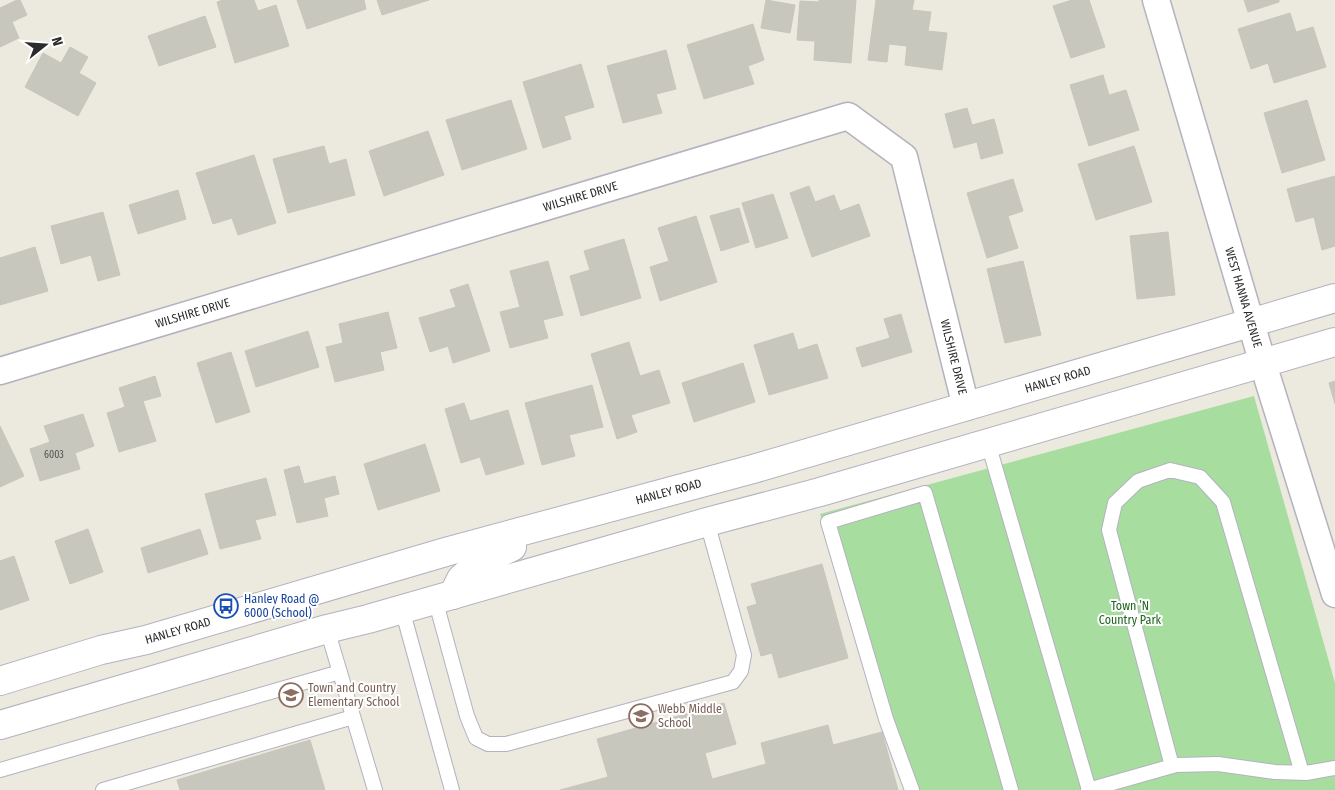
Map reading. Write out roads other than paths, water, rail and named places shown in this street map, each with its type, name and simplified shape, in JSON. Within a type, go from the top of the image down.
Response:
[{"type":"main road","name":"HANLEY ROAD","points":[[0,681],[101,650],[146,640],[449,551],[753,468],[966,407],[1335,298]]},
{"type":"main road","points":[[0,725],[327,629],[820,492],[1335,342]]},
{"type":"main road","points":[[647,497],[707,522]]},
{"type":"main road","points":[[444,597],[479,562],[572,518]]},
{"type":"main road","points":[[250,609],[311,623],[327,629]]},
{"type":"street","name":"WEST HANNA AVENUE","points":[[1156,0],[1263,364],[1335,594]]},
{"type":"street","name":"WILSHIRE DRIVE","points":[[0,371],[848,116],[904,157],[966,407]]},
{"type":"lane","points":[[988,443],[1089,790],[1172,766],[1218,764],[1275,772],[1302,773],[1335,768]]},
{"type":"lane","points":[[1172,766],[1108,530],[1115,503],[1138,481],[1170,470],[1200,477],[1223,502],[1302,773]]},
{"type":"lane","points":[[912,790],[886,719],[828,522],[926,493],[1011,790]]},
{"type":"lane","points":[[444,597],[467,716],[476,738],[488,744],[506,744],[732,682],[740,671],[744,655],[707,522]]},
{"type":"lane","points":[[402,609],[452,790]]},
{"type":"lane","points":[[327,629],[375,790]]},
{"type":"lane","points":[[0,770],[340,672]]},
{"type":"lane","points":[[104,790],[353,717]]},
{"type":"place","name":"Hanley Road @ 6000 (School)","points":[[226,606]]},
{"type":"place","name":"Town and Country Elementary School","points":[[291,695]]},
{"type":"place","name":"Webb Middle School","points":[[641,716]]},
{"type":"park label","name":"Town ’N Country Park","points":[[1130,613]]}]
